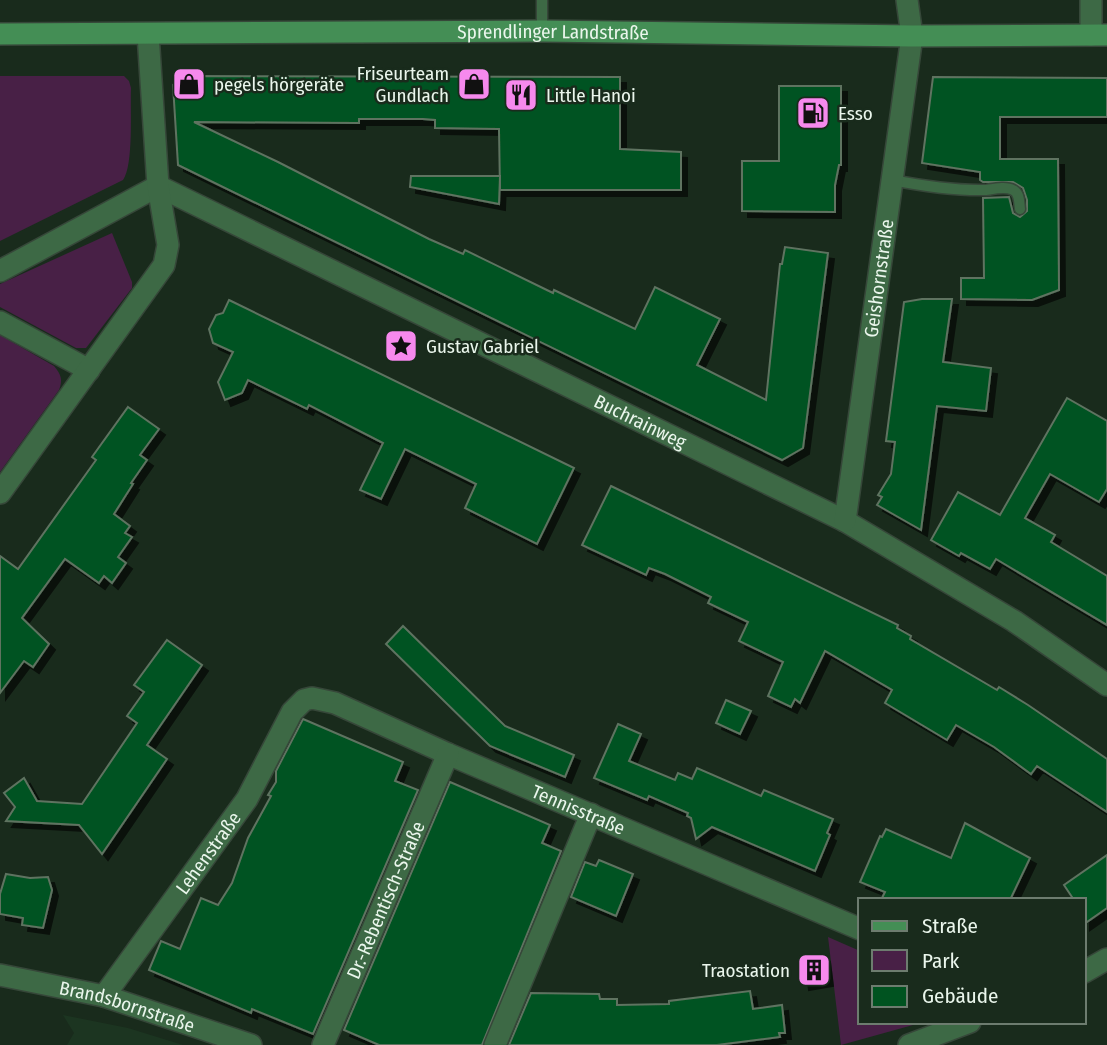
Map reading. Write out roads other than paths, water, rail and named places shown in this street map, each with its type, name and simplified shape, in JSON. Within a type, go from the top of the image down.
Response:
[{"type":"main road","name":"Sprendlinger Landstraße","points":[[0,34],[542,31],[912,36],[1099,35]]},
{"type":"street","name":"Geishornstraße","points":[[845,521],[912,36],[907,0]]},
{"type":"street","points":[[1091,0],[1099,35]]},
{"type":"street","points":[[0,493],[164,265],[168,245],[158,186],[148,34]]},
{"type":"street","points":[[0,271],[158,186]]},
{"type":"street","name":"Buchrainweg","points":[[158,186],[845,521],[1014,621],[1107,685]]},
{"type":"street","points":[[0,322],[89,370]]},
{"type":"street","name":"Tennisstraße","points":[[298,704],[312,698],[335,703],[448,754],[858,928]]},
{"type":"street","name":"Lehenstraße","points":[[104,996],[247,799],[298,704]]},
{"type":"street","name":"Dr.-Rebentisch-Straße","points":[[323,1045],[448,754]]},
{"type":"street","points":[[495,1045],[591,814]]},
{"type":"street","points":[[1086,971],[1107,958]]},
{"type":"street","name":"Brandsbornstraße","points":[[0,975],[104,996],[251,1045]]},
{"type":"street","points":[[909,1045],[965,1024]]},
{"type":"lane","points":[[542,0],[542,31]]},
{"type":"lane","points":[[892,180],[924,186],[978,190],[1010,188],[1018,195],[1020,209]]},
{"type":"place","name":"pegels hörgeräte","points":[[189,84]]},
{"type":"place","name":"Friseurteam Gundlach","points":[[474,84]]},
{"type":"place","name":"Little Hanoi","points":[[521,95]]},
{"type":"place","name":"Esso","points":[[813,113]]},
{"type":"place","name":"Gustav Gabriel","points":[[401,346]]},
{"type":"place","name":"Traostation","points":[[814,970]]}]
